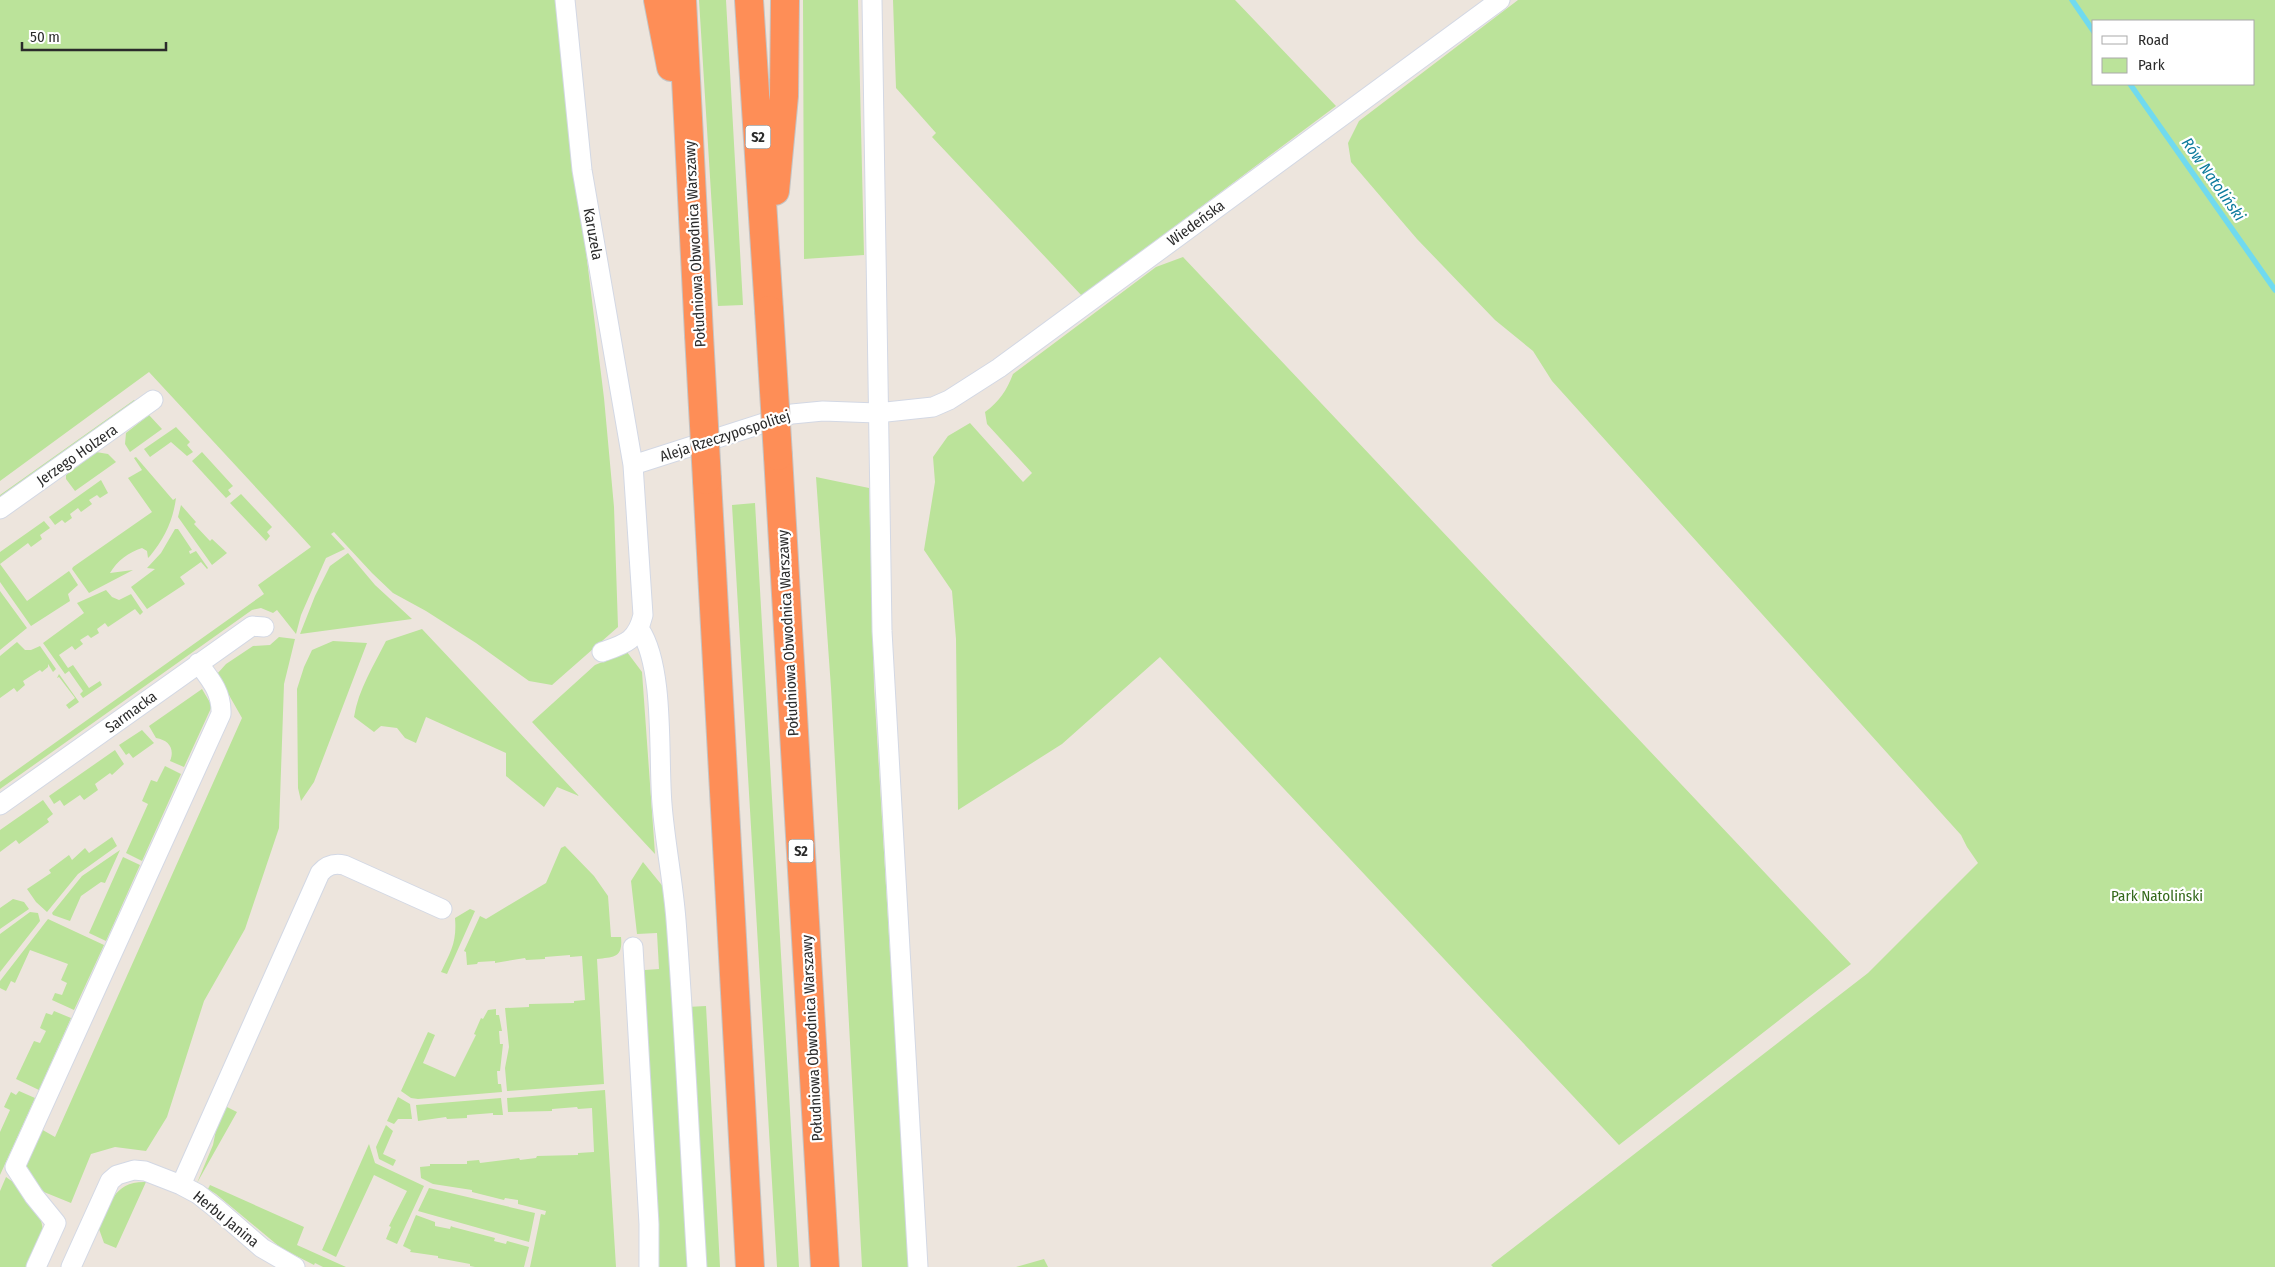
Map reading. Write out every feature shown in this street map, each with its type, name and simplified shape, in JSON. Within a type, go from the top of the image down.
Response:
[{"type":"highway","points":[[658,0],[693,182]]},
{"type":"highway","name":"Południowa Obwodnica Warszawy","points":[[682,0],[693,182],[706,480],[750,1267]]},
{"type":"highway","name":"Południowa Obwodnica Warszawy","points":[[749,0],[778,456],[825,1267]]},
{"type":"highway","points":[[767,274],[784,96],[785,0]]},
{"type":"street","name":"Karuzela","points":[[565,0],[582,170],[633,465],[643,615],[640,630]]},
{"type":"street","points":[[872,0],[877,413],[884,693],[918,1267]]},
{"type":"street","name":"Wiedeńska","points":[[877,413],[933,407],[955,396],[999,368],[1500,0]]},
{"type":"street","name":"Jerzego Holzera","points":[[0,509],[153,400]]},
{"type":"street","name":"Aleja Rzeczypospolitej","points":[[633,465],[792,414],[823,411],[877,413]]},
{"type":"street","name":"Sarmacka","points":[[0,805],[252,626],[264,626]]},
{"type":"street","points":[[602,652],[620,646],[640,630],[647,642],[654,676],[661,741],[662,810],[676,922],[697,1267]]},
{"type":"street","points":[[36,1267],[56,1223],[34,1196],[15,1167],[221,714],[222,701],[218,690],[198,663]]},
{"type":"street","points":[[181,1185],[312,890],[325,868],[332,865],[344,865],[442,909]]},
{"type":"street","points":[[633,947],[649,1224],[649,1267]]},
{"type":"street","name":"Herbu Janina","points":[[71,1267],[110,1181],[125,1172],[145,1171],[198,1194],[262,1248],[296,1267]]},
{"type":"green space","points":[[0,0],[555,0],[604,398],[614,507],[618,627],[552,685],[529,681],[476,643],[426,611],[393,593],[334,532],[331,534],[345,549],[326,558],[301,615],[296,634],[277,610],[273,613],[261,608],[252,610],[0,789],[0,782],[264,594],[258,585],[311,547],[149,372],[0,481]]},
{"type":"green space","points":[[699,0],[726,0],[743,305],[718,306]]},
{"type":"green space","points":[[803,0],[858,0],[864,255],[804,259]]},
{"type":"green space","points":[[893,0],[1235,0],[1336,106],[1082,296],[932,137],[936,133],[896,88]]},
{"type":"green space","name":"Park Natoliński","points":[[1518,0],[2275,0],[2275,1267],[1493,1267],[1491,1265],[1868,973],[1978,863],[1961,835],[1552,381],[1533,351],[1495,320],[1417,239],[1351,162],[1348,143],[1359,121]]},
{"type":"green space","points":[[1183,257],[1851,964],[1619,1145],[1160,657],[1062,744],[958,810],[956,639],[952,591],[924,550],[935,482],[933,457],[948,436],[970,423],[1023,482],[1032,473],[987,424],[985,412],[1002,395],[1013,374],[1156,267]]},
{"type":"green space","points":[[134,400],[137,401],[0,499],[0,495]]},
{"type":"green space","points":[[149,415],[162,429],[130,452],[125,444],[126,433]]},
{"type":"green space","points":[[176,427],[190,442],[187,445],[193,452],[187,456],[171,442],[150,457],[144,449]]},
{"type":"green space","points":[[96,452],[108,454],[116,462],[75,491],[66,479],[66,475]]},
{"type":"green space","points":[[202,452],[233,486],[228,490],[231,494],[226,498],[192,461]]},
{"type":"green space","points":[[136,457],[173,500],[176,498],[170,522],[160,543],[148,558],[147,551],[142,548],[128,555],[110,573],[133,570],[89,593],[72,569],[73,567],[152,512],[128,478],[142,470],[134,458]]},
{"type":"green space","points":[[816,477],[869,488],[874,687],[909,1267],[862,1267],[831,688]]},
{"type":"green space","points":[[101,480],[108,493],[100,498],[97,495],[89,500],[92,504],[81,512],[78,508],[70,514],[72,518],[65,523],[62,520],[55,525],[49,517]]},
{"type":"green space","points":[[241,494],[272,527],[267,532],[270,536],[266,541],[230,503]]},
{"type":"green space","points":[[755,503],[799,1267],[777,1267],[732,505]]},
{"type":"green space","points":[[181,505],[196,522],[194,524],[210,541],[212,539],[227,553],[212,565],[178,517]]},
{"type":"green space","points":[[44,521],[50,528],[40,535],[42,539],[31,547],[28,543],[0,564],[0,552]]},
{"type":"green space","points":[[175,529],[178,529],[192,550],[189,551],[190,554],[196,551],[208,568],[201,562],[180,577],[185,584],[147,609],[131,587],[155,569],[147,568],[161,553]]},
{"type":"green space","points":[[348,553],[375,585],[412,619],[300,634],[315,596],[330,566]]},
{"type":"green space","points":[[0,564],[27,601],[69,571],[78,585],[68,594],[70,601],[31,626],[0,582]]},
{"type":"green space","points":[[106,590],[112,597],[119,600],[131,594],[143,612],[140,615],[135,609],[108,627],[105,623],[97,629],[99,633],[91,638],[88,635],[80,640],[83,644],[75,650],[72,646],[59,655],[68,668],[73,665],[89,688],[100,681],[102,685],[83,698],[80,694],[83,691],[69,671],[65,674],[43,643],[84,613],[77,603]]},
{"type":"green space","points":[[0,591],[27,628],[0,650]]},
{"type":"green space","points":[[422,629],[579,796],[557,787],[544,807],[506,776],[506,753],[426,717],[416,743],[405,738],[397,728],[381,726],[374,732],[354,717],[363,687],[386,641]]},
{"type":"green space","points":[[279,637],[295,639],[284,684],[279,828],[245,929],[204,1001],[167,1117],[146,1151],[115,1147],[91,1154],[71,1203],[39,1190],[23,1167],[41,1129],[55,1137],[242,718],[217,674],[226,664],[253,646],[270,645]]},
{"type":"green space","points":[[333,641],[367,643],[314,782],[301,801],[298,788],[297,689],[312,650]]},
{"type":"green space","points":[[17,642],[25,650],[31,650],[40,646],[56,669],[53,672],[48,664],[48,667],[42,672],[40,670],[23,681],[25,685],[17,692],[14,688],[0,698],[0,656]]},
{"type":"green space","points":[[627,652],[642,672],[655,854],[532,722],[595,665]]},
{"type":"green space","points":[[59,674],[79,702],[69,709],[66,705],[75,698],[59,677],[57,678]]},
{"type":"green space","points":[[202,689],[212,706],[184,767],[170,761],[172,753],[170,746],[161,739],[156,738],[149,726]]},
{"type":"green space","points":[[142,730],[154,743],[133,758],[129,753],[126,755],[119,745]]},
{"type":"green space","points":[[115,750],[124,764],[112,775],[110,773],[95,784],[98,790],[84,800],[80,795],[64,806],[60,800],[54,804],[49,796]]},
{"type":"green space","points":[[165,766],[181,774],[142,861],[126,853],[148,804],[142,801],[151,780],[157,782]]},
{"type":"green space","points":[[43,800],[53,814],[47,819],[49,822],[19,844],[16,840],[0,852],[0,830]]},
{"type":"green space","points":[[112,837],[117,846],[78,874],[47,912],[36,902],[27,889],[51,873],[49,870],[69,855],[72,860],[85,848],[89,853]]},
{"type":"green space","points":[[565,846],[594,876],[608,896],[611,937],[621,937],[619,953],[613,957],[597,959],[604,1084],[507,1091],[505,1068],[509,1047],[505,1008],[529,1007],[529,1004],[574,1003],[574,1001],[585,1000],[582,956],[570,957],[570,955],[526,960],[525,958],[495,963],[495,961],[478,962],[477,964],[467,965],[466,952],[464,951],[480,916],[486,919],[546,883],[561,848]]},
{"type":"green space","points":[[120,850],[105,883],[101,882],[81,896],[70,921],[53,915],[52,913],[82,876]]},
{"type":"green space","points":[[123,857],[140,865],[106,941],[89,933]]},
{"type":"green space","points":[[643,862],[665,889],[690,1267],[657,1267],[641,973],[645,970],[659,969],[657,933],[637,934],[631,881]]},
{"type":"green space","points":[[13,899],[24,902],[29,909],[0,929],[0,908]]},
{"type":"green space","points":[[470,909],[475,911],[447,974],[441,972],[454,940],[455,918]]},
{"type":"green space","points":[[30,912],[38,913],[40,921],[0,972],[0,934]]},
{"type":"green space","points":[[48,919],[104,945],[74,1010],[52,1000],[55,993],[62,995],[67,983],[61,980],[68,964],[30,950],[15,983],[11,981],[6,991],[0,988],[0,981]]},
{"type":"green space","points":[[706,1006],[720,1267],[702,1267],[687,1007]]},
{"type":"green space","points":[[496,1009],[496,1015],[499,1015],[502,1031],[499,1031],[500,1044],[503,1044],[500,1071],[497,1071],[498,1084],[501,1084],[502,1092],[418,1099],[411,1098],[401,1091],[428,1032],[435,1035],[423,1063],[455,1077],[476,1035],[474,1034],[481,1018],[483,1019],[488,1010]]},
{"type":"green space","points":[[54,1011],[71,1018],[39,1090],[16,1079],[34,1041],[40,1043],[46,1031],[40,1028],[46,1013],[52,1015]]},
{"type":"green space","points":[[605,1090],[616,1267],[530,1267],[541,1214],[545,1215],[546,1211],[518,1204],[518,1200],[505,1198],[504,1200],[472,1192],[472,1190],[433,1184],[421,1178],[420,1167],[430,1166],[430,1164],[467,1164],[467,1161],[479,1160],[480,1163],[594,1152],[592,1108],[578,1109],[577,1107],[552,1109],[552,1111],[508,1112],[507,1098]]},
{"type":"green space","points":[[19,1091],[35,1098],[0,1175],[0,1132],[10,1110],[4,1107],[11,1092],[16,1095]]},
{"type":"green space","points":[[398,1097],[410,1104],[412,1119],[398,1119],[394,1124],[387,1121]]},
{"type":"green space","points":[[501,1098],[503,1115],[493,1115],[493,1113],[467,1115],[467,1118],[447,1119],[446,1117],[418,1121],[416,1105]]},
{"type":"green space","points":[[225,1106],[237,1112],[197,1183],[213,1145],[217,1125]]},
{"type":"green space","points":[[386,1125],[393,1131],[383,1154],[396,1160],[393,1166],[379,1159],[376,1147]]},
{"type":"green space","points":[[369,1144],[375,1163],[424,1186],[397,1244],[386,1239],[391,1227],[389,1226],[407,1191],[374,1175],[336,1257],[322,1250]]},
{"type":"green space","points":[[6,1177],[20,1187],[41,1220],[43,1230],[27,1267],[0,1267],[0,1191]]},
{"type":"green space","points":[[146,1182],[116,1248],[104,1243],[99,1229],[114,1196],[126,1186]]},
{"type":"green space","points":[[210,1185],[304,1227],[297,1245],[346,1267],[323,1267],[315,1263],[314,1265],[281,1248],[208,1189]]},
{"type":"green space","points":[[429,1188],[535,1213],[529,1242],[418,1211]]},
{"type":"green space","points":[[416,1215],[435,1222],[435,1226],[450,1229],[451,1226],[495,1238],[494,1241],[506,1244],[507,1241],[529,1247],[524,1267],[475,1267],[470,1266],[470,1264],[438,1258],[438,1256],[410,1252],[411,1250],[403,1246]]},
{"type":"green space","points":[[1044,1259],[1048,1267],[1016,1267]]},
{"type":"waterway","name":"Rów Natoliński","points":[[2072,0],[2092,29]]},
{"type":"waterway","name":"Rów Natoliński","points":[[2131,85],[2275,290]]}]
